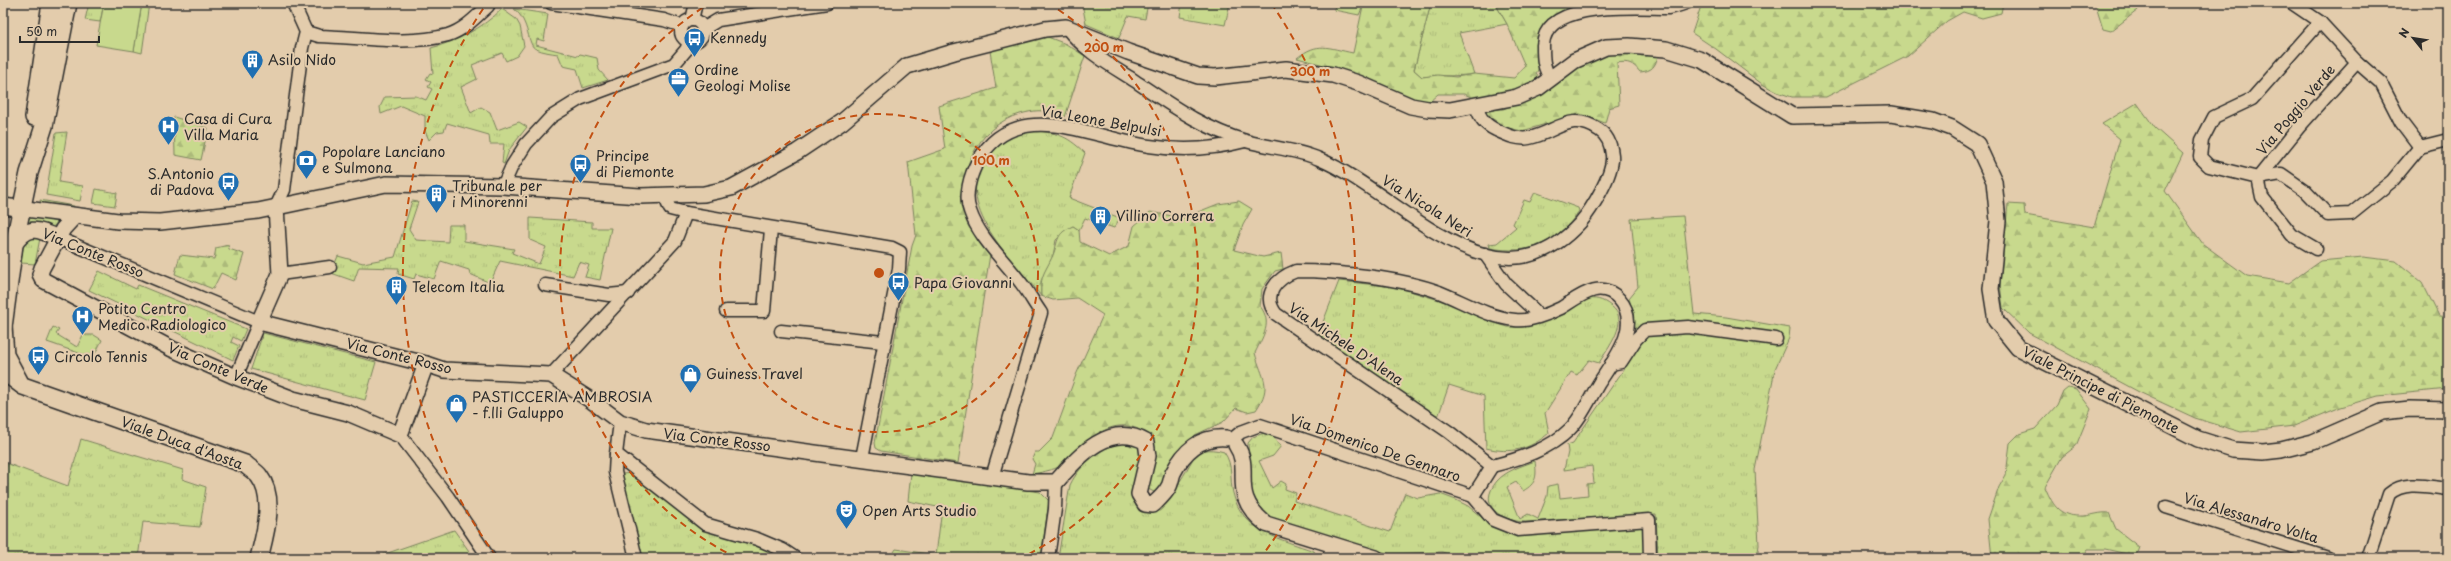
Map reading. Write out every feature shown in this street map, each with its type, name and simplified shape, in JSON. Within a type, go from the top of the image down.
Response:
[{"type":"main road","points":[[29,173],[33,124],[50,3]]},
{"type":"main road","points":[[22,386],[5,355],[3,326],[14,245],[21,209],[29,173],[44,126],[68,4]]},
{"type":"main road","name":"Viale Duca d'Aosta","points":[[3,372],[22,386],[245,464],[259,476],[265,486],[269,505],[259,558]]},
{"type":"street","points":[[236,377],[280,274],[276,207],[284,190],[302,48],[306,32],[293,3]]},
{"type":"street","points":[[306,32],[319,36],[410,39],[448,35],[467,26],[488,6],[488,3]]},
{"type":"street","points":[[551,3],[687,23],[699,22],[703,29]]},
{"type":"street","points":[[690,41],[683,35],[696,3]]},
{"type":"street","points":[[690,41],[699,39],[703,29],[718,20],[827,3]]},
{"type":"street","points":[[1551,79],[1546,72],[1543,61],[1543,40],[1552,22],[1575,8],[1606,5],[1670,8],[1686,3]]},
{"type":"street","name":"Via Poggio Verde","points":[[2292,3],[2320,22],[2357,62],[2381,83],[2401,122],[2420,147],[2392,181],[2351,214],[2328,215],[2304,190],[2281,174],[2258,178],[2210,166],[2200,157],[2202,140],[2214,116],[2252,99],[2320,22]]},
{"type":"street","name":"Viale Principe di Piemonte","points":[[3,206],[75,216],[160,222],[276,207],[386,184],[503,186],[664,196],[704,194],[738,184],[797,152],[842,122],[907,66],[954,52],[1044,29],[1066,27],[1128,52],[1198,76],[1215,77],[1286,69],[1333,75],[1358,83],[1411,106],[1450,110],[1517,97],[1551,79],[1574,62],[1606,47],[1629,46],[1666,49],[1702,60],[1792,116],[1891,114],[1933,122],[1952,128],[1976,144],[1994,181],[1998,221],[1991,290],[1996,321],[2018,348],[2210,444],[2234,450],[2263,452],[2281,450],[2313,442],[2382,412],[2410,409],[2448,410]]},
{"type":"street","name":"Via Nicola Neri","points":[[1066,27],[1088,51],[1189,118],[1245,141],[1299,152],[1320,159],[1354,177],[1445,237],[1465,248],[1508,259],[1526,257],[1556,245],[1573,230],[1591,209],[1609,173],[1613,157],[1609,142],[1603,132],[1590,123],[1578,121],[1564,124],[1528,138],[1516,138],[1491,128],[1480,119],[1476,106]]},
{"type":"street","points":[[503,186],[512,166],[526,144],[551,117],[580,99],[674,64],[686,50],[690,41]]},
{"type":"street","name":"Via Poggio Verde","points":[[2258,178],[2299,127],[2357,62]]},
{"type":"street","name":"Via Leone Belpulsi","points":[[992,477],[1041,313],[1022,284],[978,227],[970,210],[967,197],[969,184],[984,151],[1004,132],[1016,126],[1034,124],[1092,133],[1149,146],[1224,146],[1245,141]]},
{"type":"street","points":[[2420,147],[2448,140]]},
{"type":"street","points":[[29,173],[32,196],[35,204],[54,213]]},
{"type":"street","name":"Via Poggio Verde","points":[[2258,178],[2262,196],[2292,235],[2316,249]]},
{"type":"street","points":[[664,196],[670,209],[686,213],[770,229],[892,248],[900,252],[899,269],[862,458]]},
{"type":"street","points":[[551,376],[675,241],[686,213]]},
{"type":"street","points":[[58,238],[68,221],[75,216]]},
{"type":"street","name":"Via Conte Rosso","points":[[14,245],[26,232],[34,229],[259,322],[426,364],[444,370],[551,376],[592,401],[620,422],[646,430],[862,458],[1028,482],[1056,482]]},
{"type":"street","points":[[726,311],[764,311],[770,229]]},
{"type":"street","name":"Via Conte Verde","points":[[58,238],[42,268],[41,278],[46,282],[172,349],[236,377],[293,399],[348,413],[400,435]]},
{"type":"street","points":[[1485,254],[1506,284],[1534,310],[1536,317]]},
{"type":"street","points":[[280,274],[330,268]]},
{"type":"street","name":"Via Michele D'Alena","points":[[1304,271],[1398,281],[1438,292],[1501,318],[1517,321],[1536,317],[1559,309],[1587,291],[1599,290],[1610,292],[1619,299],[1626,310],[1629,326],[1611,364],[1570,429],[1549,445],[1521,458],[1492,466],[1449,432],[1276,314],[1270,307],[1271,290],[1280,280],[1289,274],[1304,271]]},
{"type":"street","points":[[545,285],[609,295],[628,293]]},
{"type":"street","points":[[1611,364],[1621,362],[1636,339],[1645,330],[1688,327],[1776,339]]},
{"type":"street","points":[[781,331],[884,342]]},
{"type":"street","points":[[426,364],[400,435],[448,497],[489,558]]},
{"type":"street","points":[[620,422],[615,472],[636,558]]},
{"type":"street","name":"Via Domenico De Gennaro","points":[[1233,440],[1241,432],[1260,425],[1473,496],[1492,466]]},
{"type":"street","points":[[1048,558],[1055,509],[1056,482],[1071,465],[1100,442],[1123,434],[1133,435],[1146,442],[1148,456],[1139,494],[1145,504],[1153,505],[1168,489],[1173,473],[1188,451],[1200,442],[1216,437],[1233,440],[1241,455],[1244,497],[1254,514],[1266,524],[1331,551],[1376,558]]},
{"type":"street","points":[[616,454],[705,524],[757,539],[795,558]]},
{"type":"street","points":[[2368,558],[2389,494],[2393,490],[2397,487],[2412,485],[2448,489]]},
{"type":"street","points":[[1473,496],[1493,520],[1518,530],[1649,520],[1650,558]]},
{"type":"street","name":"Via Alessandro Volta","points":[[2166,507],[2328,558]]},
{"type":"green space","points":[[89,3],[104,3],[100,22],[85,20]]},
{"type":"green space","points":[[104,3],[142,3],[134,51],[96,45]]},
{"type":"green space","points":[[142,3],[149,3],[142,53],[134,51]]},
{"type":"green space","points":[[1082,3],[1148,3],[1145,19],[1128,16],[1119,38],[1086,24]]},
{"type":"green space","points":[[1182,3],[1230,3],[1225,25],[1180,17]]},
{"type":"green space","points":[[1335,3],[1359,3],[1363,6],[1359,15],[1334,10]]},
{"type":"green space","points":[[1359,3],[1431,3],[1414,70],[1422,77],[1438,75],[1456,77],[1474,74],[1514,78],[1525,66],[1507,24],[1495,3],[1578,3],[1552,18],[1542,29],[1539,43],[1540,63],[1536,74],[1541,80],[1534,86],[1476,99],[1464,94],[1438,94],[1429,102],[1414,100],[1336,68],[1297,58],[1311,49],[1324,47],[1353,53],[1363,6]]},
{"type":"green space","points":[[1431,3],[1495,3],[1507,24],[1459,33],[1474,74],[1422,77],[1414,70]]},
{"type":"green space","points":[[1702,3],[2003,3],[2001,13],[1982,18],[1963,12],[1947,21],[1908,56],[1826,97],[1792,97],[1777,92],[1762,84],[1716,49],[1692,33]]},
{"type":"green space","points":[[2095,3],[2138,3],[2138,10],[2111,31],[2103,29]]},
{"type":"green space","points":[[502,9],[516,19],[520,26],[524,46],[517,56],[506,61],[502,53],[472,65],[477,79],[461,87],[471,113],[481,107],[490,112],[497,130],[519,122],[527,127],[509,150],[504,164],[502,163],[504,144],[490,144],[489,135],[447,123],[444,131],[437,132],[429,140],[425,131],[425,116],[401,106],[381,114],[380,107],[385,97],[416,96],[426,100],[432,89],[428,87],[431,82],[426,79],[430,73],[433,74],[431,48],[460,38],[478,28]]},
{"type":"green space","points":[[514,9],[548,14],[544,41],[537,39],[536,45],[578,56],[580,54],[597,58],[599,70],[608,80],[583,88],[577,69],[563,66],[558,54],[541,51],[533,47],[523,20]]},
{"type":"green space","points":[[1045,36],[1066,44],[1085,56],[1065,117],[1047,111],[1038,111],[1020,114],[1005,120],[992,129],[981,141],[973,154],[963,185],[963,201],[967,223],[969,228],[990,254],[958,463],[881,451],[876,448],[875,443],[912,246],[916,235],[908,162],[945,149],[939,106],[996,88],[990,51]]},
{"type":"green space","points":[[1610,53],[1642,53],[1658,56],[1656,63],[1647,71],[1640,72],[1630,63],[1617,63],[1619,105],[1609,108],[1605,123],[1580,114],[1522,131],[1507,128],[1485,114],[1485,110],[1503,109],[1530,99],[1556,85],[1576,68]]},
{"type":"green space","points":[[2137,103],[2155,128],[2183,153],[2165,191],[2203,244],[2247,276],[2289,283],[2320,261],[2363,257],[2396,261],[2422,282],[2439,316],[2448,317],[2448,389],[2378,396],[2341,407],[2294,426],[2241,432],[2195,418],[2139,392],[2029,333],[2003,308],[2000,284],[2008,204],[2024,205],[2025,215],[2094,227],[2120,139],[2102,124]]},
{"type":"green space","points":[[174,117],[208,128],[201,160],[175,155]]},
{"type":"green space","points":[[1030,130],[1047,132],[1066,138],[1085,153],[1069,198],[1120,218],[1114,228],[1085,218],[1079,230],[1073,226],[1056,240],[1053,256],[1041,281],[1041,296],[1002,249],[990,231],[980,212],[976,194],[978,175],[988,157],[1006,139]]},
{"type":"green space","points":[[67,132],[59,182],[83,186],[80,201],[46,195],[56,133]]},
{"type":"green space","points":[[96,189],[117,193],[115,206],[93,203]]},
{"type":"green space","points":[[1535,192],[1578,208],[1579,211],[1561,232],[1541,244],[1517,250],[1490,248],[1489,244],[1497,243],[1516,227],[1513,224],[1524,200],[1530,202]]},
{"type":"green space","points":[[40,200],[74,206],[73,209],[41,204]]},
{"type":"green space","points":[[412,201],[418,202],[409,229],[416,240],[448,242],[449,225],[464,225],[464,241],[514,249],[512,253],[539,264],[546,247],[530,240],[530,218],[592,222],[592,228],[611,228],[600,280],[585,277],[589,265],[579,262],[573,276],[500,261],[490,283],[470,274],[469,270],[441,261],[434,279],[416,274],[414,279],[398,274],[399,268],[359,267],[354,281],[331,273],[338,256],[363,263],[395,257]]},
{"type":"green space","points":[[1239,201],[1252,209],[1243,225],[1234,250],[1263,257],[1281,253],[1283,269],[1275,271],[1262,289],[1260,306],[1266,318],[1266,324],[1264,335],[1255,353],[1263,376],[1265,388],[1264,394],[1256,410],[1247,412],[1236,408],[1223,422],[1195,435],[1178,455],[1159,489],[1154,492],[1148,489],[1155,459],[1154,449],[1151,441],[1145,434],[1130,426],[1112,427],[1103,431],[1093,438],[1067,463],[1050,470],[1032,474],[1035,464],[1032,459],[1035,452],[1039,452],[1053,438],[1076,375],[1103,315],[1077,298],[1053,300],[1041,296],[1042,278],[1053,255],[1060,235],[1073,226],[1079,230],[1080,242],[1109,256],[1129,246],[1134,226],[1150,212],[1183,218],[1218,204]]},
{"type":"green space","points":[[28,215],[57,222],[52,229],[32,222],[27,226]]},
{"type":"green space","points":[[1683,216],[1694,314],[1726,317],[1790,328],[1789,338],[1775,369],[1755,470],[1759,545],[1757,558],[1658,558],[1656,514],[1525,522],[1508,519],[1500,515],[1491,505],[1489,498],[1491,490],[1497,481],[1505,474],[1535,461],[1535,479],[1528,488],[1523,491],[1516,482],[1507,487],[1520,519],[1528,514],[1538,519],[1547,496],[1548,486],[1558,484],[1560,498],[1588,495],[1587,484],[1594,483],[1592,466],[1564,470],[1568,452],[1567,445],[1573,443],[1631,359],[1640,339],[1634,324],[1629,298],[1638,287],[1631,219]]},
{"type":"green space","points":[[29,236],[40,238],[35,264],[21,263],[23,248]]},
{"type":"green space","points":[[228,245],[229,249],[244,254],[236,280],[221,273],[213,289],[175,274],[180,255],[214,259],[216,248]]},
{"type":"green space","points":[[99,271],[136,289],[138,285],[246,329],[241,341],[233,337],[231,342],[239,346],[233,360],[89,290]]},
{"type":"green space","points":[[1339,281],[1396,287],[1446,302],[1488,321],[1508,327],[1522,327],[1534,324],[1585,299],[1596,299],[1602,300],[1617,312],[1619,319],[1618,326],[1612,342],[1599,363],[1589,360],[1577,375],[1571,372],[1545,413],[1549,433],[1542,439],[1527,447],[1504,451],[1495,450],[1486,448],[1484,396],[1449,385],[1438,417],[1318,335]]},
{"type":"green space","points":[[53,327],[59,330],[56,334],[77,347],[83,335],[94,335],[102,340],[94,356],[102,361],[47,342]]},
{"type":"green space","points":[[263,333],[376,362],[365,400],[251,369]]},
{"type":"green space","points":[[2068,387],[2076,389],[2091,409],[2076,446],[2062,457],[2045,487],[2055,506],[2063,513],[2084,516],[2109,513],[2116,529],[2139,547],[2136,556],[2105,549],[2088,549],[2082,558],[1992,558],[1988,519],[1999,487],[2006,475],[2010,443],[2019,434],[2035,429],[2057,405],[2063,391]]},
{"type":"green space","points":[[1264,433],[1272,435],[1281,446],[1273,456],[1259,461],[1272,488],[1281,481],[1286,484],[1285,489],[1296,493],[1294,501],[1390,532],[1405,493],[1418,498],[1440,494],[1456,500],[1468,506],[1491,525],[1513,535],[1644,527],[1644,558],[1461,558],[1442,552],[1390,554],[1268,518],[1259,509],[1250,487],[1248,443],[1253,437]]},
{"type":"green space","points":[[81,439],[183,470],[182,479],[206,487],[200,527],[143,522],[138,558],[3,558],[3,462],[68,486]]},
{"type":"green space","points":[[1127,440],[1136,442],[1141,450],[1133,489],[1139,503],[1146,510],[1175,487],[1198,453],[1204,450],[1224,452],[1229,462],[1233,493],[1238,506],[1245,517],[1264,532],[1276,538],[1314,551],[1317,558],[1058,558],[1070,485],[1080,469],[1094,456],[1101,451]]},
{"type":"green space","points":[[633,473],[702,526],[768,548],[783,558],[642,558],[622,474]]},
{"type":"green space","points":[[911,473],[1040,492],[1049,501],[1041,558],[890,558],[896,549],[936,555],[942,508],[908,501]]},
{"type":"green space","points":[[454,530],[474,558],[384,558],[382,555]]},
{"type":"place","name":"Kennedy","points":[[695,58]]},
{"type":"place","name":"Asilo Nido","points":[[253,80]]},
{"type":"place","name":"Ordine Geologi Molise","points":[[679,98]]},
{"type":"place","name":"Casa di Cura Villa Maria","points":[[168,146]]},
{"type":"place","name":"Popolare Lanciano e Sulmona","points":[[307,180]]},
{"type":"place","name":"Principe di Piemonte","points":[[580,184]]},
{"type":"place","name":"S.Antonio di Padova","points":[[229,202]]},
{"type":"place","name":"Tribunale per i Minorenni","points":[[436,214]]},
{"type":"place","name":"Villino Correra","points":[[1100,236]]},
{"type":"place","name":"Papa Giovanni","points":[[898,302]]},
{"type":"place","name":"Telecom Italia","points":[[397,306]]},
{"type":"place","name":"Potito Centro Medico Radiologico","points":[[82,336]]},
{"type":"place","name":"Circolo Tennis","points":[[38,376]]},
{"type":"place","name":"Guiness Travel","points":[[690,394]]},
{"type":"place","name":"PASTICCERIA AMBROSIA - f.lli Galuppo","points":[[457,424]]},
{"type":"place","name":"Open Arts Studio","points":[[846,530]]}]
